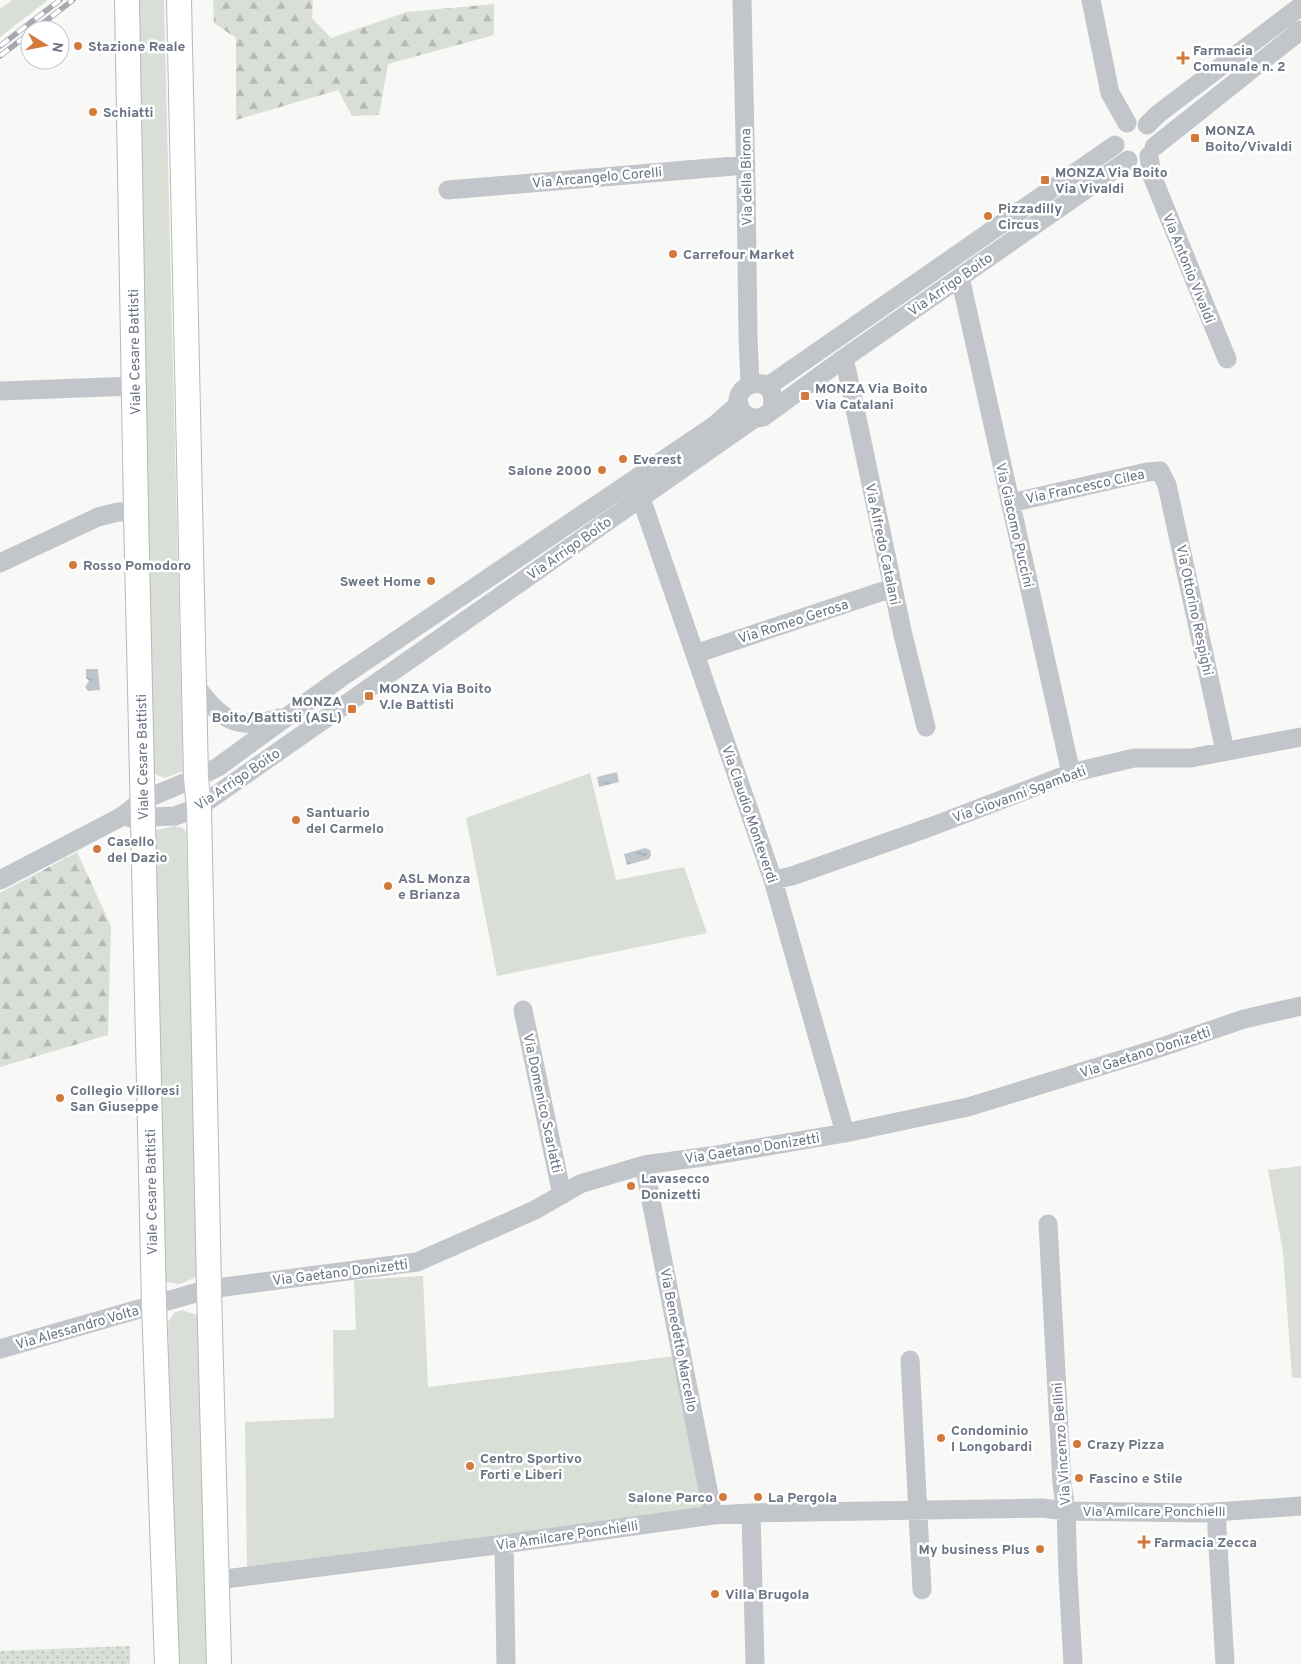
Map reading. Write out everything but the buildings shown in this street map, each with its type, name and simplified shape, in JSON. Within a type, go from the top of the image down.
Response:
[{"type":"main road","name":"Viale Cesare Battisti","points":[[127,0],[136,512],[136,812],[167,1664]]},
{"type":"main road","points":[[179,0],[196,778],[199,807],[219,1664]]},
{"type":"street","name":"Via della Birona","points":[[742,0],[748,336],[758,385]]},
{"type":"street","points":[[1091,0],[1110,93],[1127,123]]},
{"type":"street","points":[[1147,125],[1301,6]]},
{"type":"street","name":"Via Arrigo Boito","points":[[772,409],[960,277],[1142,156],[1301,30]]},
{"type":"street","points":[[1140,122],[1147,125],[1154,134],[1142,156],[1122,156],[1115,145],[1117,133],[1121,127],[1127,123],[1140,122]]},
{"type":"street","name":"Via Arrigo Boito","points":[[758,385],[774,382],[1115,145]]},
{"type":"street","name":"Via Antonio Vivaldi","points":[[1142,156],[1227,359]]},
{"type":"street","name":"Via Arcangelo Corelli","points":[[448,190],[746,165]]},
{"type":"street","name":"Via Giacomo Puccini","points":[[960,277],[1071,773]]},
{"type":"street","name":"Via Alfredo Catalani","points":[[843,359],[892,588],[926,727]]},
{"type":"street","points":[[758,385],[770,389],[774,400],[772,409],[762,417],[749,417],[743,413],[739,404],[740,394],[743,389],[758,385]]},
{"type":"street","points":[[0,392],[134,386]]},
{"type":"street","name":"Via Arrigo Boito","points":[[136,812],[218,767],[339,679],[715,424],[739,404]]},
{"type":"street","name":"Via Arrigo Boito","points":[[136,812],[175,816],[199,807],[755,418]]},
{"type":"street","name":"Via Francesco Cilea","points":[[1010,503],[1147,472],[1160,471]]},
{"type":"street","name":"Via Ottorino Respighi","points":[[1160,471],[1167,485],[1225,751]]},
{"type":"street","name":"Via Claudio Monteverdi","points":[[641,498],[773,880],[845,1133]]},
{"type":"street","points":[[0,563],[98,517],[118,512],[136,512]]},
{"type":"street","name":"Via Romeo Gerosa","points":[[694,654],[892,588]]},
{"type":"street","points":[[195,685],[209,704],[219,713],[228,720],[242,724],[266,722],[282,717],[302,706]]},
{"type":"street","name":"Via Giovanni Sgambati","points":[[773,880],[792,876],[933,826],[1071,773],[1134,758],[1191,758],[1301,737]]},
{"type":"street","points":[[0,880],[136,812]]},
{"type":"street","name":"Via Gaetano Donizetti","points":[[154,1304],[209,1289],[417,1262],[535,1210],[580,1184],[644,1165],[845,1133],[968,1106],[1156,1049],[1244,1019],[1301,1006]]},
{"type":"street","name":"Via Domenico Scarlatti","points":[[523,1010],[562,1195]]},
{"type":"street","name":"Via Benedetto Marcello","points":[[644,1165],[713,1515]]},
{"type":"street","name":"Via Vincenzo Bellini","points":[[1048,1224],[1062,1484],[1066,1511],[1073,1664]]},
{"type":"street","name":"Via Alessandro Volta","points":[[0,1349],[154,1304]]},
{"type":"street","points":[[910,1360],[922,1590]]},
{"type":"street","name":"Via Amilcare Ponchielli","points":[[217,1580],[504,1544],[713,1515],[751,1512],[1042,1508],[1066,1511],[1200,1513],[1301,1506]]},
{"type":"street","points":[[751,1512],[755,1664]]},
{"type":"street","points":[[1218,1512],[1217,1529],[1225,1664]]},
{"type":"street","points":[[504,1544],[506,1664]]},
{"type":"green space","points":[[12,0],[48,0],[0,37],[0,9]]},
{"type":"green space","points":[[136,0],[164,0],[183,771],[165,778],[150,772]]},
{"type":"green space","points":[[213,0],[313,0],[312,18],[331,38],[407,12],[494,4],[494,35],[388,64],[379,115],[352,116],[338,90],[236,120],[236,38],[214,23]]},
{"type":"green space","points":[[590,773],[616,880],[684,867],[707,933],[497,976],[466,818]]},
{"type":"green space","points":[[175,826],[183,828],[186,832],[198,1267],[196,1277],[180,1284],[166,1282],[162,1276],[152,842],[156,830]]},
{"type":"green space","points":[[77,852],[111,926],[108,1035],[0,1067],[0,893]]},
{"type":"green space","points":[[1301,1166],[1301,1378],[1292,1378],[1283,1252],[1268,1170]]},
{"type":"green space","name":"Centro Sportivo Forti e Liberi","points":[[423,1276],[428,1387],[675,1356],[703,1510],[247,1569],[245,1422],[334,1418],[333,1330],[356,1330],[354,1280]]},
{"type":"green space","points":[[182,1310],[197,1315],[200,1320],[209,1664],[175,1664],[168,1322],[174,1313]]},
{"type":"green space","points":[[130,1646],[130,1664],[0,1664],[0,1651]]},
{"type":"water","points":[[86,669],[98,669],[100,690],[88,691],[85,687],[89,681],[86,678]]},
{"type":"water","points":[[617,772],[619,782],[599,787],[597,777]]},
{"type":"water","points":[[645,848],[650,850],[651,855],[649,859],[627,865],[624,854]]},
{"type":"railway","points":[[0,46],[60,0]]},
{"type":"railway","points":[[47,20],[73,0]]},
{"type":"railway","points":[[0,56],[20,41]]},
{"type":"place","name":"Stazione Reale","points":[[78,46]]},
{"type":"place","name":"Farmacia Comunale n. 2","points":[[1183,58]]},
{"type":"place","name":"Schiatti","points":[[93,112]]},
{"type":"place","name":"MONZA Boito/Vivaldi","points":[[1195,138]]},
{"type":"place","name":"MONZA Via Boito Via Vivaldi","points":[[1045,180]]},
{"type":"place","name":"Pizzadilly Circus","points":[[988,216]]},
{"type":"place","name":"Carrefour Market","points":[[673,254]]},
{"type":"place","name":"MONZA Via Boito Via Catalani","points":[[805,396]]},
{"type":"place","name":"Everest","points":[[623,459]]},
{"type":"place","name":"Salone 2000","points":[[602,470]]},
{"type":"place","name":"Rosso Pomodoro","points":[[73,565]]},
{"type":"place","name":"Sweet Home","points":[[431,581]]},
{"type":"place","name":"MONZA Via Boito V.le Battisti","points":[[369,696]]},
{"type":"place","name":"MONZA Boito/Battisti (ASL)","points":[[352,709]]},
{"type":"place","name":"Santuario del Carmelo","points":[[296,820]]},
{"type":"place","name":"Casello del Dazio","points":[[97,849]]},
{"type":"place","name":"ASL Monza e Brianza","points":[[388,886]]},
{"type":"place","name":"Collegio Villoresi San Giuseppe","points":[[60,1098]]},
{"type":"place","name":"Lavasecco Donizetti","points":[[631,1186]]},
{"type":"place","name":"Condominio I Longobardi","points":[[941,1438]]},
{"type":"place","name":"Crazy Pizza","points":[[1077,1444]]},
{"type":"place","name":"Centro Sportivo Forti e Liberi","points":[[470,1466]]},
{"type":"place","name":"Fascino e Stile","points":[[1079,1478]]},
{"type":"place","name":"Salone Parco","points":[[723,1497]]},
{"type":"place","name":"La Pergola","points":[[758,1497]]},
{"type":"place","name":"Farmacia Zecca","points":[[1144,1542]]},
{"type":"place","name":"My business Plus","points":[[1040,1549]]},
{"type":"place","name":"Villa Brugola","points":[[715,1594]]}]
